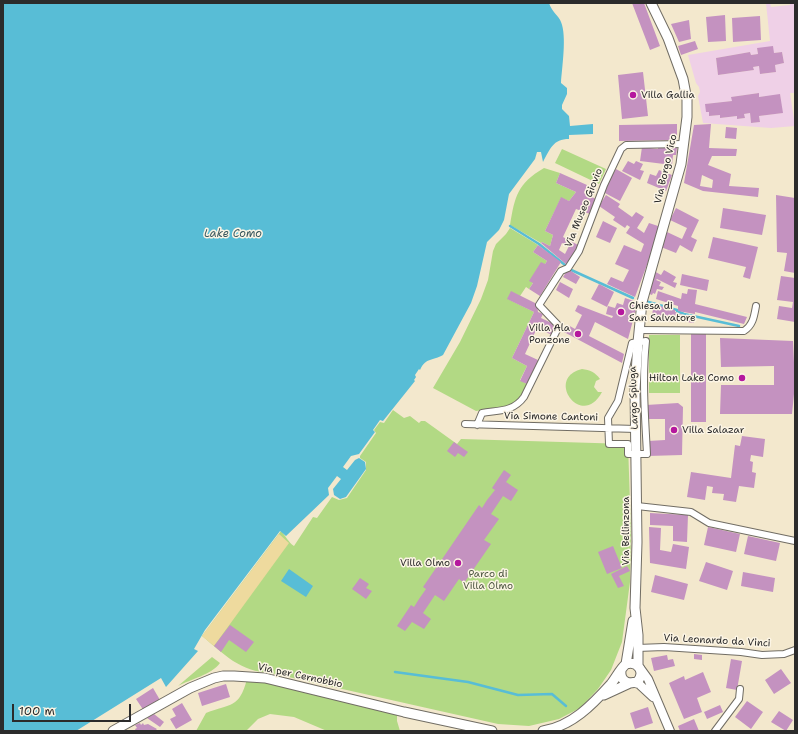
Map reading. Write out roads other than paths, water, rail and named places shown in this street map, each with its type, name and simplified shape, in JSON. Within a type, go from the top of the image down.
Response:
[{"type":"main road","name":"Via Borgo Vico","points":[[638,342],[642,302],[681,164],[688,100],[678,64],[651,3]]},
{"type":"main road","name":"Largo Spluga","points":[[636,454],[635,390],[638,342]]},
{"type":"main road","name":"Via Bellinzona","points":[[636,454],[637,559],[635,608],[639,667]]},
{"type":"main road","name":"Via Bellinzona","points":[[624,667],[635,608]]},
{"type":"main road","points":[[543,731],[550,730],[574,719],[591,706],[624,667],[632,663],[639,667],[641,672],[640,677],[632,683],[599,697]]},
{"type":"main road","points":[[624,667],[621,677],[623,680],[632,683]]},
{"type":"main road","name":"Via per Cernobbio","points":[[113,731],[190,688],[214,678],[234,676],[265,678],[404,712],[492,731]]},
{"type":"street","name":"Via Museo Giovio","points":[[477,425],[482,413],[512,408],[524,397],[559,326],[539,305],[561,272],[568,268],[579,251],[604,185],[621,149],[626,145],[684,144]]},
{"type":"street","points":[[639,330],[744,331],[749,328],[752,323],[756,306]]},
{"type":"street","name":"Largo Spluga","points":[[646,341],[644,362],[647,454],[628,454],[628,444],[609,444],[608,418],[618,401],[632,343],[638,342],[646,341]]},
{"type":"street","name":"Via Simone Cantoni","points":[[466,424],[636,429]]},
{"type":"street","points":[[637,506],[691,512],[709,523],[795,541]]},
{"type":"street","name":"Via Leonardo da Vinci","points":[[637,648],[664,647],[741,652],[762,655],[784,654],[795,650]]},
{"type":"street","name":"Via Bellinzona","points":[[639,667],[648,679],[655,699],[670,731]]},
{"type":"street","name":"Via Bellinzona","points":[[632,683],[638,684],[655,699]]},
{"type":"street","points":[[715,731],[739,699],[740,689]]},
{"type":"water","name":"Lake Como","points":[[3,3],[549,3],[560,20],[564,35],[561,83],[567,88],[567,94],[562,105],[562,109],[569,116],[570,126],[593,124],[593,134],[569,135],[569,139],[559,141],[553,146],[543,162],[541,152],[537,152],[535,159],[509,194],[504,220],[499,230],[487,242],[477,286],[471,303],[443,355],[427,361],[420,370],[419,369],[415,375],[415,381],[383,421],[380,420],[373,430],[375,432],[359,454],[351,456],[343,467],[347,470],[355,460],[359,458],[365,462],[366,469],[346,497],[340,499],[334,495],[333,489],[341,479],[337,476],[328,488],[329,495],[286,536],[280,531],[205,630],[194,649],[198,651],[166,687],[161,678],[76,731],[3,731]]},
{"type":"water","points":[[289,569],[313,586],[306,597],[281,581]]},
{"type":"waterway","points":[[510,226],[539,244],[565,265]]},
{"type":"waterway","points":[[569,269],[633,298]]},
{"type":"waterway","points":[[645,301],[677,310],[684,314],[739,326]]},
{"type":"waterway","points":[[395,672],[468,682],[518,695],[552,694],[566,706]]},
{"type":"place","name":"Villa Gallia","points":[[633,95]]},
{"type":"place","name":"Chiesa di San Salvatore","points":[[621,312]]},
{"type":"place","name":"Villa Ala Ponzone","points":[[578,334]]},
{"type":"place","name":"Hilton Lake Como","points":[[742,378]]},
{"type":"place","name":"Villa Salazar","points":[[674,430]]},
{"type":"place","name":"Villa Olmo","points":[[458,563]]},
{"type":"park label","name":"Parco di Villa Olmo","points":[[488,580]]}]
